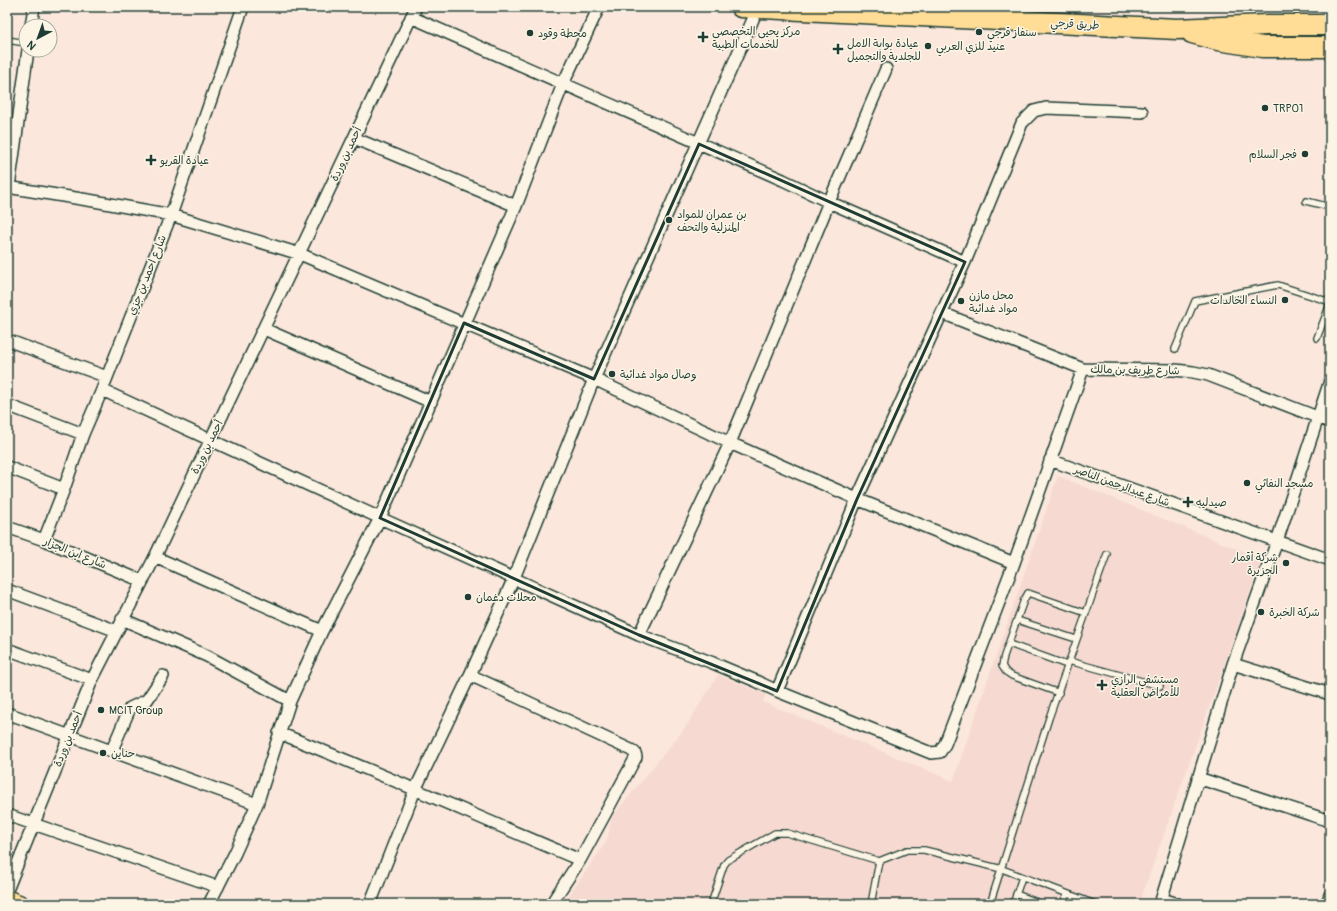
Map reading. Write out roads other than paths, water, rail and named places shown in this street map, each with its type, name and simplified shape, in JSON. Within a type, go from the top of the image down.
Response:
[{"type":"highway","name":"طريق قرجي","points":[[750,8],[1177,29],[1266,24],[1330,25]]},
{"type":"highway","points":[[1177,29],[1218,40],[1262,48],[1330,47]]},
{"type":"main road","points":[[7,899],[20,904]]},
{"type":"street","points":[[32,18],[34,7]]},
{"type":"street","name":"شارع احمد بن جزي","points":[[44,540],[83,434],[108,377],[171,215],[243,7]]},
{"type":"street","points":[[209,904],[235,853],[257,804],[290,701],[322,630],[380,518],[516,206],[563,84],[599,7]]},
{"type":"street","points":[[370,904],[415,790],[514,578],[594,379],[699,144],[750,8]]},
{"type":"street","points":[[413,12],[563,84],[783,180],[965,262]]},
{"type":"street","name":"أحمد بن وردة","points":[[7,890],[92,680],[155,557],[300,254],[413,12]]},
{"type":"street","points":[[27,58],[8,187],[171,215],[300,254],[594,379],[857,499],[1014,563]]},
{"type":"street","points":[[639,634],[730,442],[829,202],[886,69]]},
{"type":"street","points":[[777,691],[857,499],[965,262],[1022,123],[1034,111],[1046,108],[1142,112]]},
{"type":"street","points":[[354,138],[516,206]]},
{"type":"street","name":"شارع طريف بن مالك","points":[[942,312],[1083,369],[1175,370],[1208,375],[1330,422]]},
{"type":"street","points":[[264,328],[431,402]]},
{"type":"street","points":[[7,340],[108,377]]},
{"type":"street","points":[[102,390],[380,518],[639,634],[931,753],[940,752],[946,744],[1014,563],[1083,369]]},
{"type":"street","points":[[1178,904],[1161,902],[1233,664],[1277,541],[1330,381]]},
{"type":"street","points":[[7,405],[83,434]]},
{"type":"street","name":"شارع عبدالرحمن الناصر","points":[[1050,460],[1330,560]]},
{"type":"street","points":[[7,467],[64,489]]},
{"type":"street","name":"شارع ابن الجزار","points":[[7,527],[44,540],[142,581]]},
{"type":"street","points":[[155,557],[322,630]]},
{"type":"street","points":[[7,590],[117,632]]},
{"type":"street","points":[[122,619],[207,656],[290,701]]},
{"type":"street","points":[[7,649],[92,680]]},
{"type":"street","points":[[1233,664],[1330,694]]},
{"type":"street","points":[[470,675],[635,753],[636,757],[580,860],[551,904]]},
{"type":"street","points":[[112,750],[130,708],[147,700],[164,676]]},
{"type":"street","points":[[7,713],[257,804]]},
{"type":"street","points":[[279,733],[355,763],[580,860]]},
{"type":"street","points":[[1198,778],[1330,821]]},
{"type":"street","points":[[7,815],[218,886]]},
{"type":"street","points":[[1327,904],[1330,895]]},
{"type":"lane","points":[[7,40],[18,42]]},
{"type":"lane","points":[[1306,201],[1330,207]]},
{"type":"lane","points":[[1176,349],[1195,301],[1278,285],[1330,303],[1317,338]]},
{"type":"lane","points":[[990,904],[1049,718],[1107,554]]},
{"type":"lane","points":[[1059,693],[1012,676],[1006,672],[1002,666],[1004,656],[1024,600],[1028,593],[1086,613]]},
{"type":"lane","points":[[1017,620],[1076,639]]},
{"type":"lane","points":[[1009,644],[1068,663],[1160,686]]},
{"type":"lane","points":[[711,904],[724,865],[728,860],[775,833],[787,833],[879,861],[907,850],[924,850],[1002,869],[1095,904]]},
{"type":"lane","points":[[872,904],[879,861]]},
{"type":"lane","points":[[1013,904],[1022,877]]},
{"type":"lane","points":[[1016,894],[1042,904]]},
{"type":"lane","points":[[1063,904],[1067,894]]},
{"type":"place","name":"سنفاز قرجي","points":[[979,32]]},
{"type":"place","name":"محطة وقود","points":[[530,33]]},
{"type":"place","name":"مركز يحيى التخصصي للخدمات الطبية","points":[[703,37]]},
{"type":"place","name":"عنيد للزي العربي","points":[[928,46]]},
{"type":"place","name":"عيادة بوابة الامل للجلدية والتجميل","points":[[838,49]]},
{"type":"place","name":"TRP01","points":[[1265,108]]},
{"type":"place","name":"فجر السلام","points":[[1305,154]]},
{"type":"place","name":"عيادة القريو","points":[[151,160]]},
{"type":"place","name":"بن عمران للمواد المنزلية والتحف","points":[[669,220]]},
{"type":"place","name":"النساء الخالدات","points":[[1285,300]]},
{"type":"place","name":"محل مازن مواد غدائية","points":[[961,301]]},
{"type":"place","name":"وصال مواد غدائية","points":[[612,374]]},
{"type":"place","name":"مسجد النفاثي","points":[[1247,483]]},
{"type":"place","name":"صيدليه","points":[[1188,502]]},
{"type":"place","name":"شركة أقمار الجزيرة","points":[[1286,563]]},
{"type":"place","name":"محلات دغمان","points":[[468,597]]},
{"type":"place","name":"شركة الخبرة","points":[[1261,612]]},
{"type":"place","name":"مستشفي الرازي للأمراض العقلية","points":[[1102,685]]},
{"type":"place","name":"MCIT Group","points":[[101,710]]},
{"type":"place","name":"حناين","points":[[103,753]]}]
